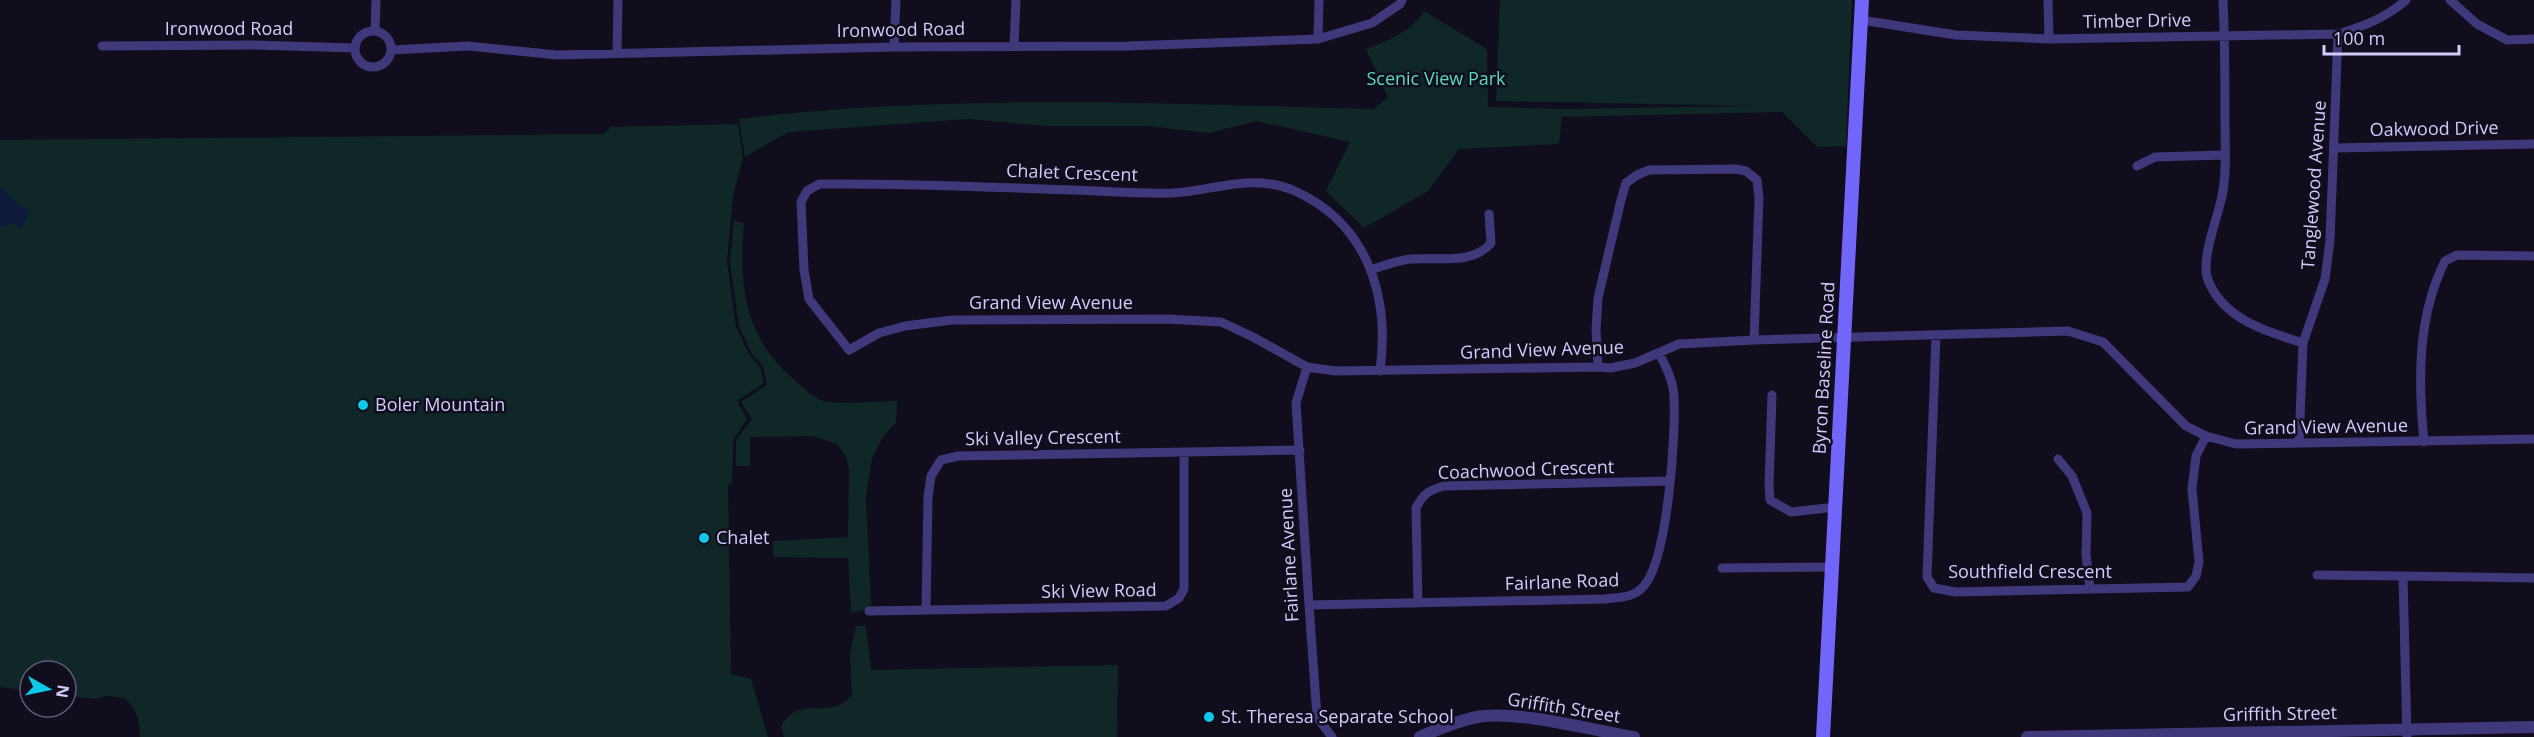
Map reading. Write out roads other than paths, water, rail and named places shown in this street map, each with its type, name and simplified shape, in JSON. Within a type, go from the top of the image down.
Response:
[{"type":"main road","name":"Byron Baseline Road","points":[[1823,737],[1862,0]]},
{"type":"street","points":[[375,31],[376,0]]},
{"type":"street","points":[[617,54],[618,0]]},
{"type":"street","points":[[894,47],[896,0]]},
{"type":"street","points":[[1014,45],[1016,0]]},
{"type":"street","points":[[1318,39],[1319,0]]},
{"type":"street","name":"Ironwood Road","points":[[391,50],[468,46],[557,55],[1014,45],[1128,46],[1318,39],[1372,23],[1400,4],[1402,0]]},
{"type":"street","points":[[2048,0],[2049,39]]},
{"type":"street","points":[[2223,0],[2225,36],[2223,196],[2212,228],[2206,278],[2213,290],[2235,315],[2267,332],[2303,343]]},
{"type":"street","name":"Timber Drive","points":[[1861,20],[1956,35],[2049,39],[2338,34],[2366,26],[2392,12],[2406,0]]},
{"type":"street","points":[[2450,0],[2477,24],[2507,40],[2534,39]]},
{"type":"street","points":[[375,31],[388,38],[391,50],[385,62],[372,67],[359,60],[355,48],[363,33],[375,31]]},
{"type":"street","name":"Tanglewood Avenue","points":[[2299,443],[2303,343],[2325,279],[2330,240],[2338,34]]},
{"type":"street","name":"Ironwood Road","points":[[102,46],[252,45],[355,48]]},
{"type":"street","name":"Oakwood Drive","points":[[2335,148],[2534,144]]},
{"type":"street","points":[[2137,166],[2155,157],[2225,155]]},
{"type":"street","points":[[1598,367],[1596,330],[1598,298],[1621,200],[1626,183],[1649,170],[1736,169],[1746,171],[1757,180],[1759,198],[1754,340]]},
{"type":"street","name":"Chalet Crescent","points":[[849,350],[809,298],[801,202],[807,190],[819,184],[1173,193],[1240,182],[1263,183],[1295,191],[1334,214],[1356,238],[1371,270],[1379,309],[1380,371]]},
{"type":"street","points":[[1371,270],[1411,259],[1456,259],[1483,252],[1491,243],[1489,214]]},
{"type":"street","points":[[2424,442],[2420,401],[2420,353],[2436,280],[2445,261],[2457,255],[2534,256]]},
{"type":"street","name":"Grand View Avenue","points":[[849,350],[879,333],[905,326],[952,320],[1167,319],[1221,322],[1254,337],[1307,367],[1335,371],[1610,368],[1635,363],[1679,344],[1936,336],[2042,330],[2068,331],[2103,342],[2187,426],[2206,436],[2236,444],[2534,439]]},
{"type":"street","name":"Southfield Crescent","points":[[1936,336],[1927,577],[1934,588],[1956,592],[2188,587],[2196,576],[2199,562],[2192,489],[2196,456],[2206,436]]},
{"type":"street","name":"Fairlane Road","points":[[1309,605],[1605,599],[1633,596],[1644,586],[1653,571],[1668,509],[1674,396],[1671,376],[1659,353]]},
{"type":"street","name":"Fairlane Avenue","points":[[1307,367],[1296,403],[1309,605],[1317,717],[1332,737]]},
{"type":"street","points":[[1773,395],[1770,500],[1791,512],[1836,507]]},
{"type":"street","name":"Ski Valley Crescent","points":[[926,609],[928,497],[931,476],[941,460],[958,456],[1300,450]]},
{"type":"street","name":"Ski View Road","points":[[869,611],[1166,606],[1179,598],[1184,589],[1184,452]]},
{"type":"street","points":[[2058,459],[2072,476],[2087,513],[2086,554],[2090,589]]},
{"type":"street","name":"Coachwood Crescent","points":[[1418,603],[1416,508],[1422,496],[1431,489],[1444,486],[1669,481]]},
{"type":"street","points":[[1722,568],[1833,567]]},
{"type":"street","points":[[2317,575],[2534,578]]},
{"type":"street","points":[[2403,576],[2407,733]]},
{"type":"street","name":"Griffith Street","points":[[1420,737],[1443,727],[1478,717],[1506,716],[1634,737]]},
{"type":"street","name":"Griffith Street","points":[[2027,737],[2407,733],[2534,727]]},
{"type":"water","points":[[0,185],[15,201],[30,212],[22,230],[13,223],[0,228]]},
{"type":"place","name":"Boler Mountain","points":[[363,405]]},
{"type":"place","name":"Chalet","points":[[704,538]]},
{"type":"place","name":"St. Theresa Separate School","points":[[1209,717]]},
{"type":"park label","name":"Scenic View Park","points":[[1436,79]]}]
